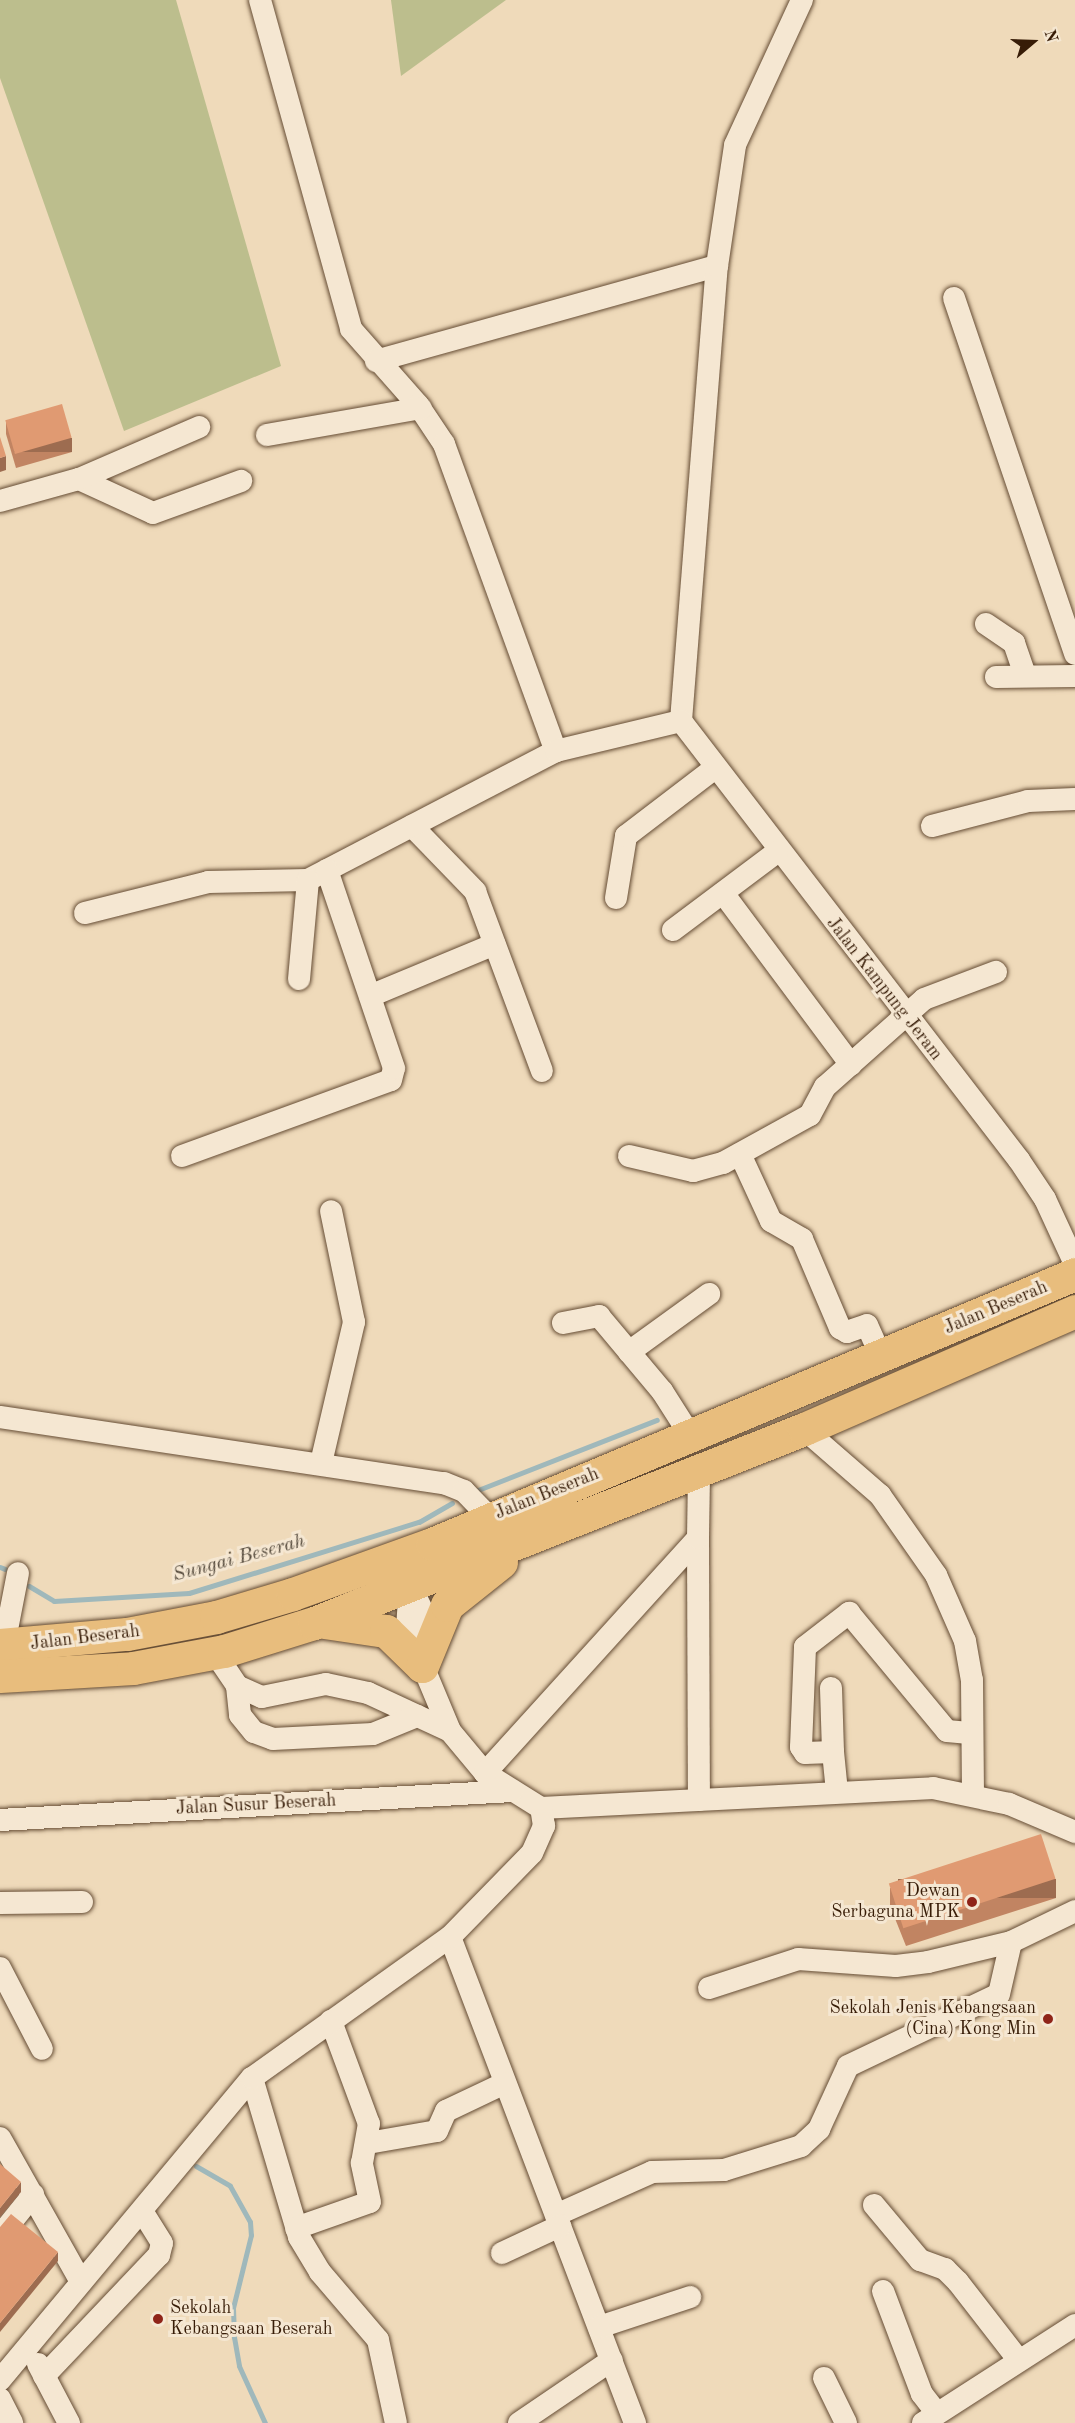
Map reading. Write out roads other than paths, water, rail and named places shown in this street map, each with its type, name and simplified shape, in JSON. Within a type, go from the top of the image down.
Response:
[{"type":"highway","name":"Jalan Beserah","points":[[1,1655],[216,1617],[373,1566],[432,1544],[1075,1274]]},
{"type":"highway","name":"Jalan Beserah","points":[[1,1655],[133,1668],[215,1653],[314,1623],[804,1429],[1075,1311]]},
{"type":"highway","points":[[314,1623],[346,1622],[386,1631],[422,1666],[447,1605],[544,1532]]},
{"type":"highway","points":[[373,1566],[410,1585],[432,1544]]},
{"type":"street","points":[[260,0],[344,308],[360,345],[421,408],[444,444],[556,751]]},
{"type":"street","points":[[85,913],[208,882],[318,875],[556,751],[681,721],[717,266],[735,145],[802,0]]},
{"type":"street","points":[[376,361],[717,266]]},
{"type":"street","points":[[954,298],[1075,654]]},
{"type":"street","points":[[267,435],[421,408]]},
{"type":"street","points":[[0,501],[80,479],[199,427]]},
{"type":"street","points":[[80,479],[153,513],[241,481]]},
{"type":"street","points":[[986,624],[1014,643],[1025,675]]},
{"type":"street","points":[[996,676],[1075,676]]},
{"type":"street","name":"Jalan Kampung Jeram","points":[[681,721],[777,852],[904,1016],[1020,1160],[1045,1199],[1075,1264]]},
{"type":"street","points":[[616,898],[626,836],[715,768]]},
{"type":"street","points":[[932,825],[1028,801],[1075,799]]},
{"type":"street","points":[[412,826],[475,891],[542,1071]]},
{"type":"street","points":[[673,930],[777,852]]},
{"type":"street","points":[[299,979],[318,875]]},
{"type":"street","points":[[182,1156],[391,1080],[394,1068],[370,996],[318,875]]},
{"type":"street","points":[[723,893],[851,1065]]},
{"type":"street","points":[[370,996],[495,944]]},
{"type":"street","points":[[629,1156],[693,1171],[740,1154],[810,1115],[825,1087],[904,1016],[945,989],[996,972]]},
{"type":"street","points":[[740,1154],[771,1221],[802,1239],[840,1328],[847,1332],[867,1325],[881,1356]]},
{"type":"street","points":[[321,1463],[354,1322],[331,1211]]},
{"type":"street","points":[[629,1352],[709,1294]]},
{"type":"street","points":[[564,1323],[595,1313],[629,1352],[690,1435]]},
{"type":"street","points":[[0,1417],[444,1483],[464,1491],[490,1518]]},
{"type":"street","points":[[804,1429],[880,1495],[936,1575],[965,1641],[972,1680],[973,1794]]},
{"type":"street","points":[[699,1472],[699,1800]]},
{"type":"street","points":[[485,1773],[698,1538]]},
{"type":"street","points":[[1,1655],[18,1572]]},
{"type":"street","points":[[410,1585],[406,1619],[422,1666],[450,1731],[485,1773],[542,1808],[910,1787],[973,1794],[1075,1832]]},
{"type":"street","points":[[833,1752],[805,1753],[801,1747],[805,1647],[849,1613],[947,1731],[972,1733]]},
{"type":"street","points":[[215,1653],[237,1686],[240,1715],[254,1732],[273,1739],[373,1734],[417,1716]]},
{"type":"street","points":[[237,1686],[262,1696],[326,1684],[368,1693],[450,1731]]},
{"type":"street","points":[[831,1688],[837,1792]]},
{"type":"street","name":"Jalan Susur Beserah","points":[[0,1820],[512,1791]]},
{"type":"street","points":[[0,2380],[143,2212],[252,2078],[450,1937],[532,1853],[544,1826],[542,1808]]},
{"type":"street","points":[[0,1903],[82,1902]]},
{"type":"street","points":[[708,1988],[798,1959],[896,1966],[1011,1942],[1075,1911]]},
{"type":"street","points":[[450,1937],[635,2423]]},
{"type":"street","points":[[502,2253],[652,2172],[724,2170],[801,2146],[819,2129],[848,2066],[999,1994],[1011,1942]]},
{"type":"street","points":[[0,1968],[42,2049]]},
{"type":"street","points":[[296,2228],[370,2202],[362,2163],[368,2143],[369,2124],[331,2021]]},
{"type":"street","points":[[252,2078],[296,2228],[320,2272],[378,2340],[396,2423]]},
{"type":"street","points":[[368,2143],[437,2131],[446,2111],[505,2083]]},
{"type":"street","points":[[0,2138],[81,2283]]},
{"type":"street","points":[[0,2236],[33,2195]]},
{"type":"street","points":[[874,2205],[920,2260],[945,2269],[958,2282],[1017,2358]]},
{"type":"street","points":[[44,2376],[159,2255],[162,2243],[143,2212]]},
{"type":"street","points":[[883,2291],[930,2418],[1017,2358],[1075,2325]]},
{"type":"street","points":[[599,2327],[690,2297]]},
{"type":"street","points":[[27,2348],[69,2423]]},
{"type":"street","points":[[519,2423],[612,2360]]},
{"type":"street","points":[[824,2378],[846,2423]]},
{"type":"street","points":[[0,2399],[12,2423]]},
{"type":"waterway","name":"Sungai Beserah","points":[[478,1490],[657,1420]]},
{"type":"waterway","name":"Sungai Beserah","points":[[29,1586],[54,1601],[189,1593],[419,1522],[452,1503]]},
{"type":"waterway","name":"Sungai Beserah","points":[[0,1567],[5,1569]]},
{"type":"waterway","points":[[196,2166],[230,2186],[250,2222],[251,2235],[233,2308],[234,2337],[239,2366],[265,2423]]},
{"type":"place","name":"Dewan Serbaguna MPK","points":[[972,1902]]},
{"type":"place","name":"Sekolah Jenis Kebangsaan (Cina) Kong Min","points":[[1048,2019]]},
{"type":"place","name":"Sekolah Kebangsaan Beserah","points":[[158,2319]]}]
